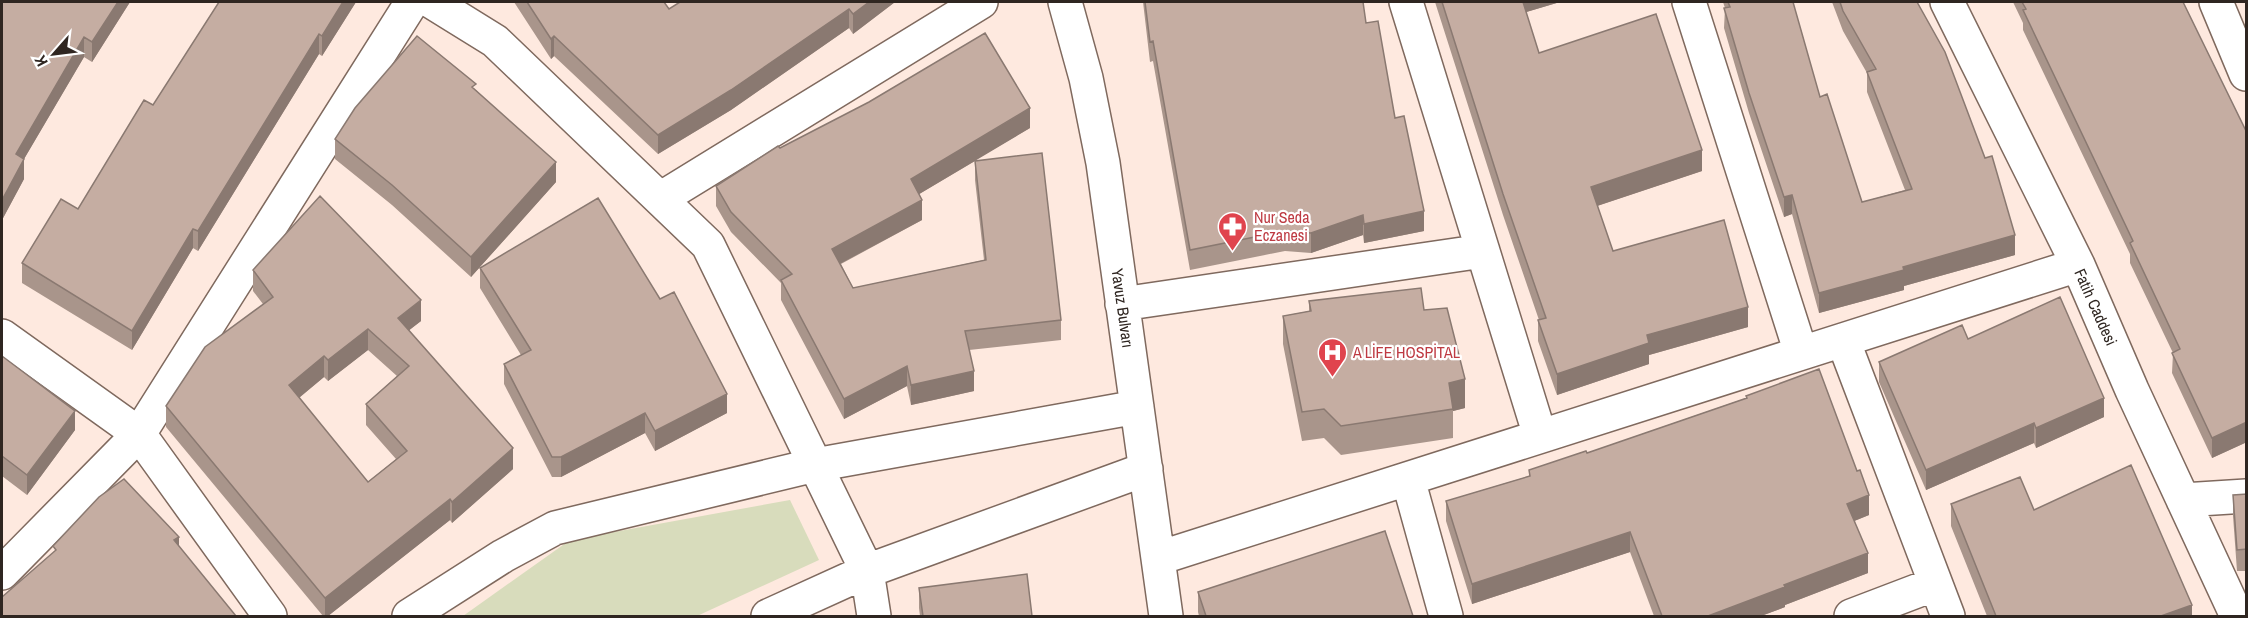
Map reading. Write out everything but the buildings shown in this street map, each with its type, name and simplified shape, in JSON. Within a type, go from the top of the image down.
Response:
[{"type":"street","points":[[2,573],[139,434],[412,2]]},
{"type":"street","points":[[432,2],[495,41],[708,245],[867,571],[874,616]]},
{"type":"street","points":[[660,199],[981,2]]},
{"type":"street","name":"Yavuz Bulvarı","points":[[1065,2],[1086,78],[1103,163],[1166,616]]},
{"type":"street","points":[[1406,2],[1540,436]]},
{"type":"street","points":[[1689,2],[1802,353]]},
{"type":"street","name":"Fatih Caddesi","points":[[1947,2],[2078,265],[2182,500],[2237,616]]},
{"type":"street","points":[[2216,2],[2247,74]]},
{"type":"street","points":[[1122,304],[1483,251]]},
{"type":"street","points":[[1159,558],[2078,265]]},
{"type":"street","points":[[2,336],[139,434],[270,616]]},
{"type":"street","points":[[1843,340],[1948,616]]},
{"type":"street","points":[[409,616],[503,556],[555,528],[816,465],[1137,406]]},
{"type":"street","points":[[768,616],[867,571],[1146,469]]},
{"type":"street","points":[[1408,479],[1446,616]]},
{"type":"street","points":[[2182,500],[2247,496]]},
{"type":"street","points":[[1851,616],[1935,584]]},
{"type":"green space","points":[[790,500],[819,560],[697,616],[463,616],[570,540]]},
{"type":"place","name":"Nur Seda Eczanesi","points":[[1233,252]]},
{"type":"place","name":"A LİFE HOSPİTAL","points":[[1332,378]]}]
